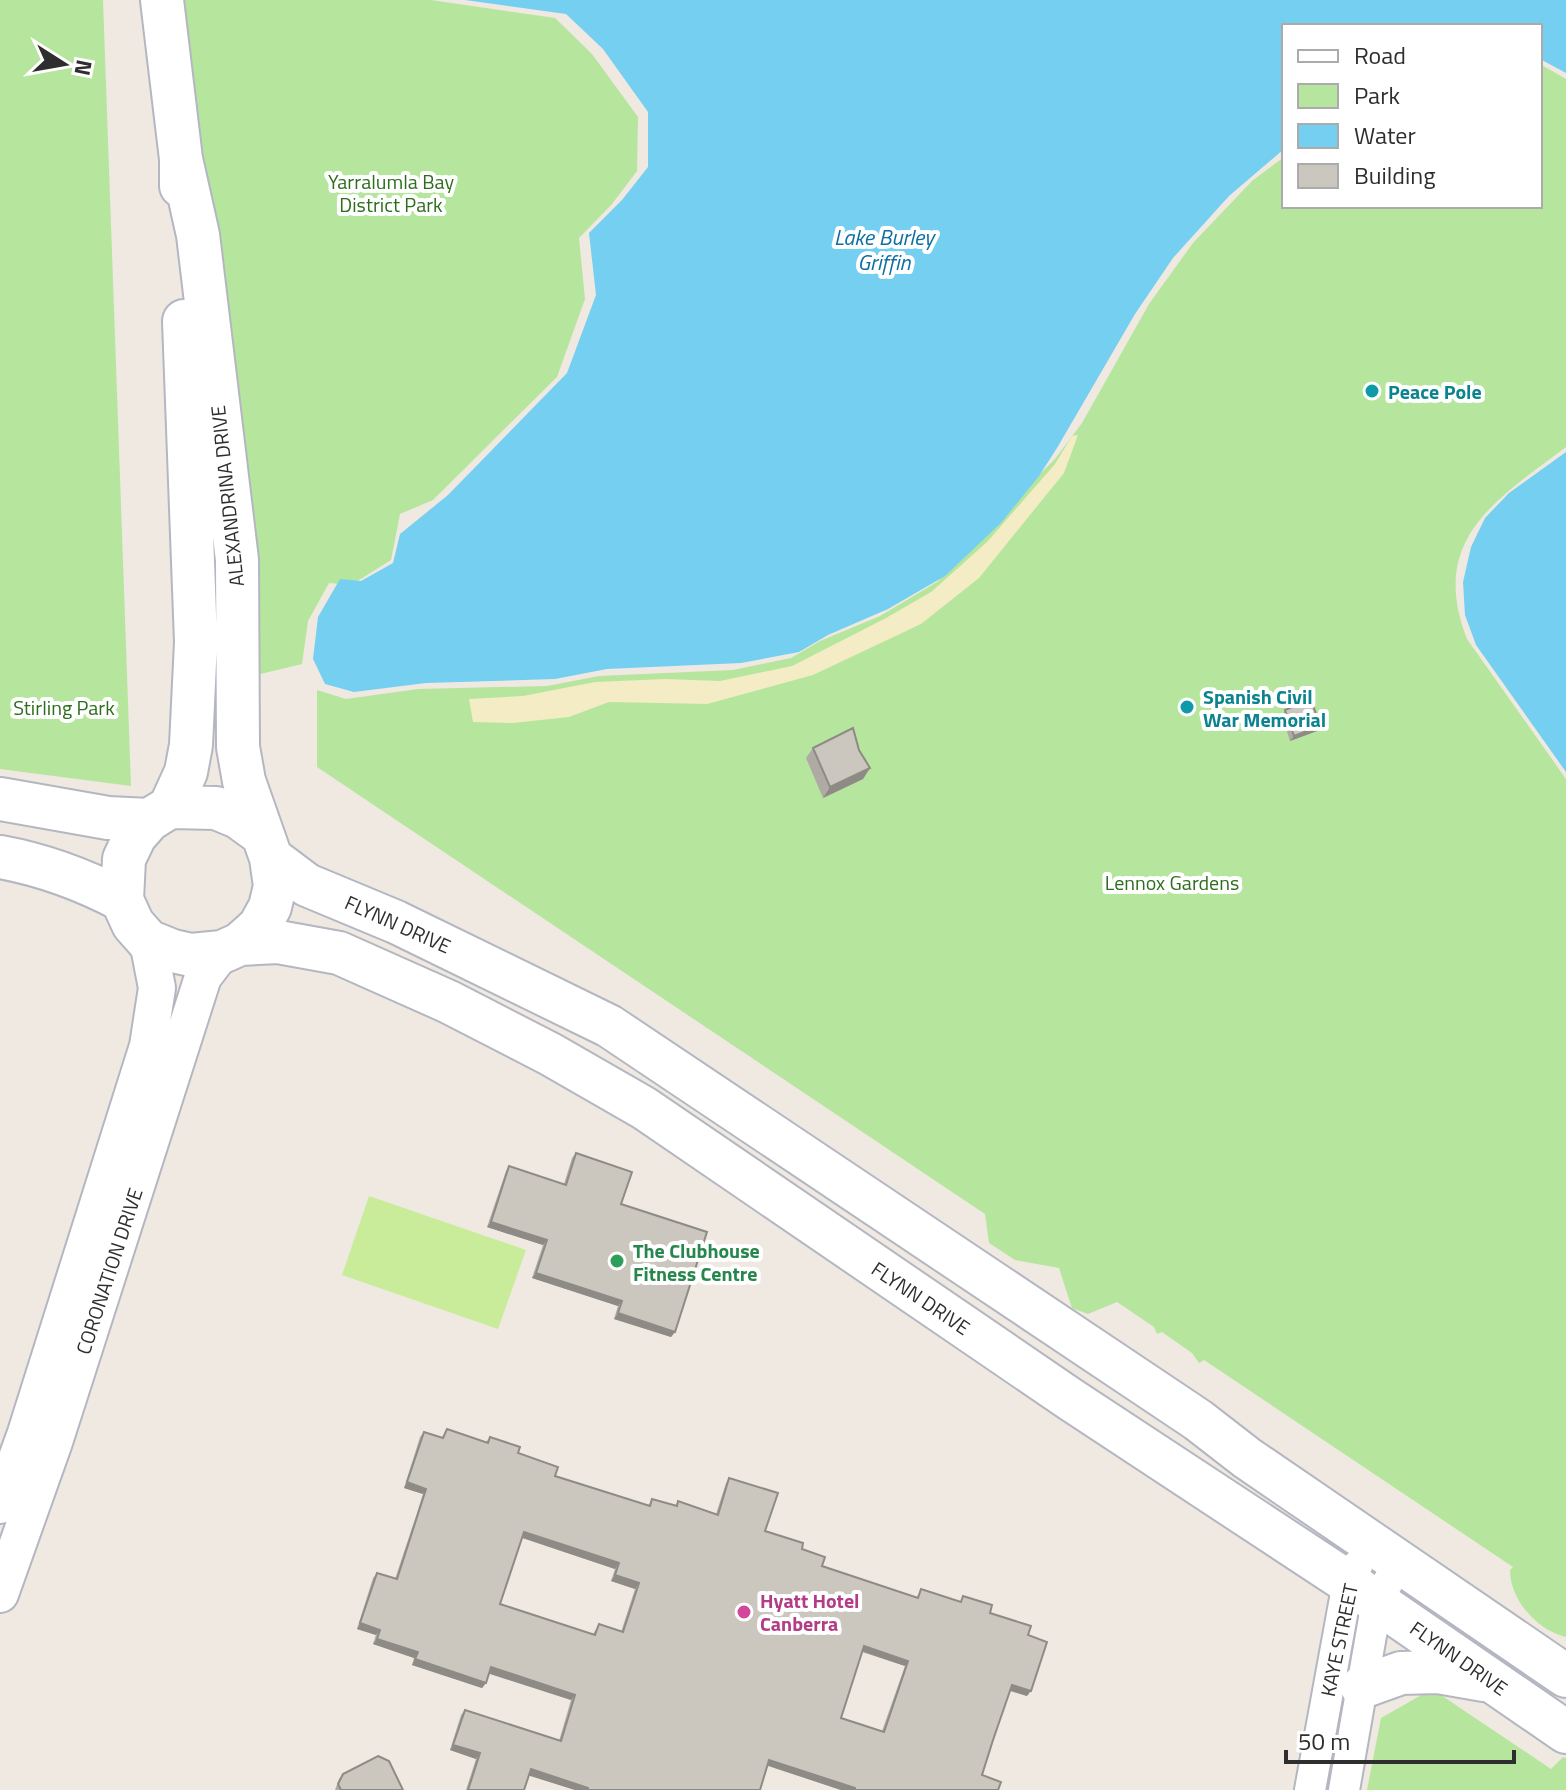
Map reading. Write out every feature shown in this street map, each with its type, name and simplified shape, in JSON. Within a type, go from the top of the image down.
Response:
[{"type":"main road","name":"ALEXANDRINA DRIVE","points":[[160,814],[186,772],[191,745],[196,642],[195,567],[187,449],[181,159],[162,0]]},
{"type":"main road","name":"ALEXANDRINA DRIVE","points":[[181,159],[198,235],[237,560],[238,747],[244,781],[266,845]]},
{"type":"main road","points":[[0,799],[108,818],[216,808],[238,817],[266,845],[275,886],[270,907],[259,927],[231,948],[191,955],[148,941],[133,924],[122,900],[124,859],[135,836],[160,814]]},
{"type":"main road","name":"FLYNN DRIVE","points":[[266,845],[307,885],[396,922],[609,1026],[1198,1420],[1247,1458],[1566,1676]]},
{"type":"main road","points":[[0,857],[40,865],[83,880],[122,900]]},
{"type":"main road","name":"FLYNN DRIVE","points":[[231,948],[278,942],[339,953],[449,1002],[550,1054],[644,1108],[1070,1399],[1363,1591],[1566,1732]]},
{"type":"main road","points":[[1220,1496],[1247,1458]]},
{"type":"main road","points":[[1362,1687],[1401,1673],[1438,1672],[1493,1681]]},
{"type":"street","name":"CORONATION DRIVE","points":[[0,1505],[26,1433],[148,1046],[157,988],[148,941]]},
{"type":"street","name":"CORONATION DRIVE","points":[[0,1594],[54,1442],[203,977],[231,948]]},
{"type":"street","name":"KAYE STREET","points":[[1310,1790],[1363,1591],[1385,1552]]},
{"type":"street","name":"KAYE STREET","points":[[1344,1790],[1362,1687],[1363,1591]]},
{"type":"green space","name":"Stirling Park","points":[[0,0],[103,0],[131,786],[0,769]]},
{"type":"green space","name":"Yarralumla Bay District Park","points":[[171,0],[431,0],[555,18],[592,54],[638,117],[637,171],[612,204],[579,238],[585,299],[557,377],[433,500],[400,514],[391,560],[351,585],[329,583],[308,621],[302,664],[252,676]]},
{"type":"green space","name":"Lennox Gardens","points":[[1542,65],[1566,79],[1566,447],[1516,485],[1476,525],[1463,548],[1456,574],[1457,604],[1467,639],[1566,779],[1566,1637],[1545,1628],[1520,1603],[1511,1581],[1510,1570],[1513,1567],[1204,1360],[1199,1363],[1192,1353],[1162,1332],[1157,1334],[1154,1327],[1117,1302],[1088,1314],[1072,1308],[1059,1268],[1015,1260],[989,1243],[985,1214],[317,767],[317,690],[346,699],[418,689],[547,686],[599,676],[733,670],[791,658],[820,641],[880,616],[937,582],[993,530],[1055,459],[1082,423],[1149,304],[1193,243],[1252,181],[1282,158],[1282,208],[1542,208]]},
{"type":"green space","points":[[369,1196],[526,1250],[498,1329],[342,1275]]},
{"type":"green space","points":[[1432,1689],[1551,1769],[1563,1757],[1566,1758],[1566,1790],[1367,1790],[1381,1718]]},
{"type":"sand","points":[[1078,435],[1064,473],[979,578],[921,624],[813,675],[707,704],[609,702],[569,717],[513,723],[473,722],[469,699],[523,696],[595,682],[665,679],[720,681],[792,666],[931,592],[987,542],[1055,464],[1072,436]]},
{"type":"water","name":"Lake Burley Griffin","points":[[465,0],[1566,0],[1566,73],[1542,60],[1542,24],[1282,24],[1282,151],[1229,196],[1173,258],[1135,314],[1039,476],[1001,523],[945,576],[888,609],[828,635],[799,652],[741,663],[607,669],[555,679],[426,683],[354,692],[325,684],[313,659],[318,617],[340,579],[361,581],[393,563],[400,534],[448,495],[567,373],[596,295],[589,233],[622,200],[648,167],[648,112],[603,49],[566,14]]},
{"type":"water","points":[[1566,452],[1566,772],[1476,645],[1465,615],[1463,582],[1471,547],[1485,518],[1509,493]]},
{"type":"building","points":[[1311,699],[1320,726],[1294,736],[1285,710]]},
{"type":"building","points":[[853,728],[859,750],[870,768],[830,787],[813,748]]},
{"type":"building","name":"The Clubhouse Fitness Centre","points":[[576,1153],[632,1172],[621,1204],[707,1232],[675,1332],[618,1313],[622,1301],[536,1273],[547,1240],[491,1222],[509,1166],[566,1185]]},
{"type":"building","name":"Hyatt Hotel Canberra","points":[[447,1429],[488,1443],[490,1437],[520,1447],[518,1453],[558,1467],[555,1476],[650,1506],[652,1499],[677,1506],[678,1501],[718,1515],[729,1478],[778,1493],[765,1531],[803,1543],[802,1549],[825,1557],[822,1566],[918,1598],[921,1589],[961,1602],[963,1596],[992,1605],[990,1613],[1031,1626],[1028,1635],[1047,1642],[1031,1691],[1012,1685],[993,1740],[982,1775],[1001,1782],[998,1790],[855,1790],[769,1760],[760,1790],[588,1790],[531,1769],[524,1790],[468,1790],[480,1753],[453,1745],[465,1710],[561,1741],[575,1695],[491,1667],[486,1683],[415,1659],[418,1652],[377,1639],[380,1630],[360,1623],[377,1573],[397,1579],[426,1489],[407,1482],[424,1432],[443,1438]],"holes":[[[524,1532],[619,1563],[615,1575],[639,1583],[623,1632],[599,1624],[595,1635],[500,1604]],[[864,1646],[908,1661],[884,1732],[841,1718]]]},
{"type":"building","points":[[378,1756],[389,1761],[403,1790],[341,1790],[338,1784],[343,1774]]},
{"type":"place","name":"Peace Pole","points":[[1372,391]]},
{"type":"place","name":"Spanish Civil War Memorial","points":[[1187,707]]},
{"type":"place","name":"The Clubhouse Fitness Centre","points":[[617,1261]]},
{"type":"place","name":"Hyatt Hotel Canberra","points":[[744,1612]]}]
